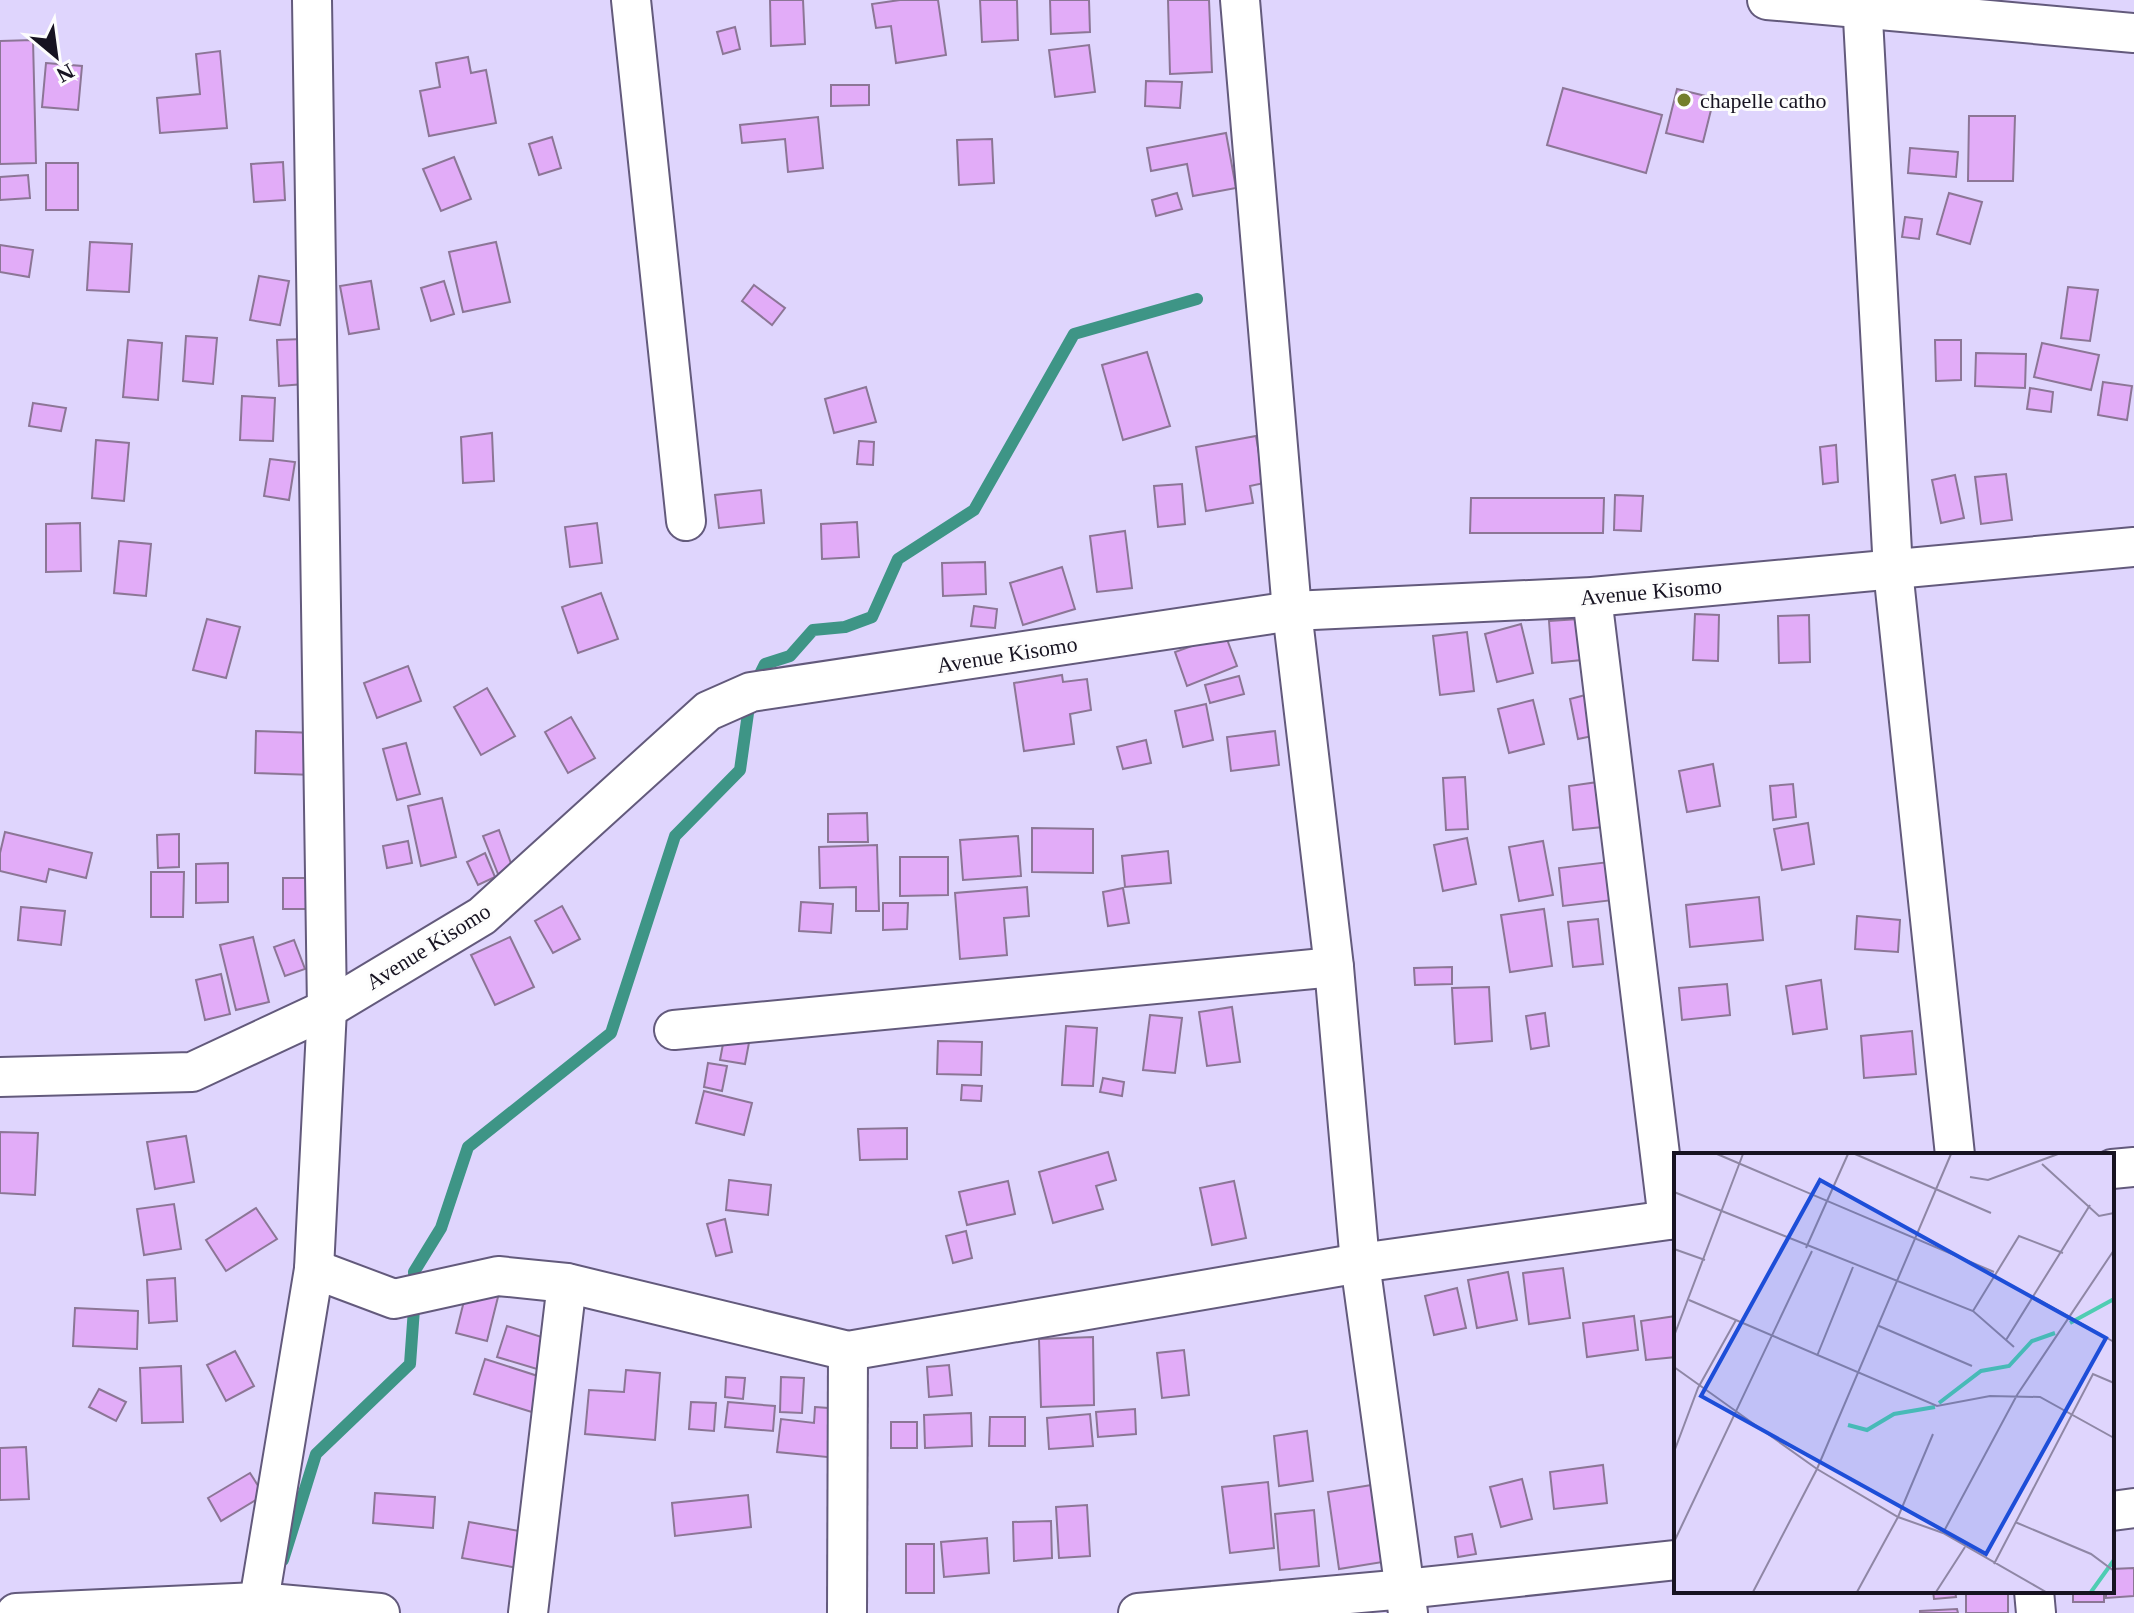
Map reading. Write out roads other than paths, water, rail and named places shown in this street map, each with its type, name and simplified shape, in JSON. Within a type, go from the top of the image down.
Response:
[{"type":"street","points":[[257,1608],[314,1269],[327,1009],[312,0]]},
{"type":"street","points":[[631,0],[686,521]]},
{"type":"street","points":[[1240,0],[1292,611],[1334,967],[1360,1263],[1407,1601]]},
{"type":"street","points":[[1767,0],[1862,4],[2134,33]]},
{"type":"street","points":[[1862,4],[1893,570],[1955,1153]]},
{"type":"street","name":"Avenue Kisomo","points":[[0,1077],[192,1072],[327,1009],[482,916],[708,711],[751,692],[1292,611],[1592,597],[2134,547]]},
{"type":"street","points":[[314,1269],[394,1299],[498,1276],[567,1283],[848,1351],[1360,1263],[1672,1220],[1592,597]]},
{"type":"street","points":[[674,1030],[1334,967]]},
{"type":"street","points":[[2114,1169],[2134,1167]]},
{"type":"street","points":[[528,1613],[567,1283]]},
{"type":"street","points":[[847,1613],[848,1351]]},
{"type":"street","points":[[2114,1511],[2134,1508]]},
{"type":"street","points":[[1138,1613],[1407,1601],[1674,1560]]},
{"type":"street","points":[[2034,1593],[2036,1613]]},
{"type":"street","points":[[16,1613],[257,1608],[380,1613]]},
{"type":"waterway","points":[[283,1560],[316,1454],[410,1364],[414,1272],[441,1228],[468,1147],[611,1033],[675,836],[740,770],[751,692],[765,664],[790,656],[813,630],[845,627],[872,617],[898,559],[974,510],[1074,334],[1197,299]]},
{"type":"place","name":"chapelle catho","points":[[1684,100]]}]
